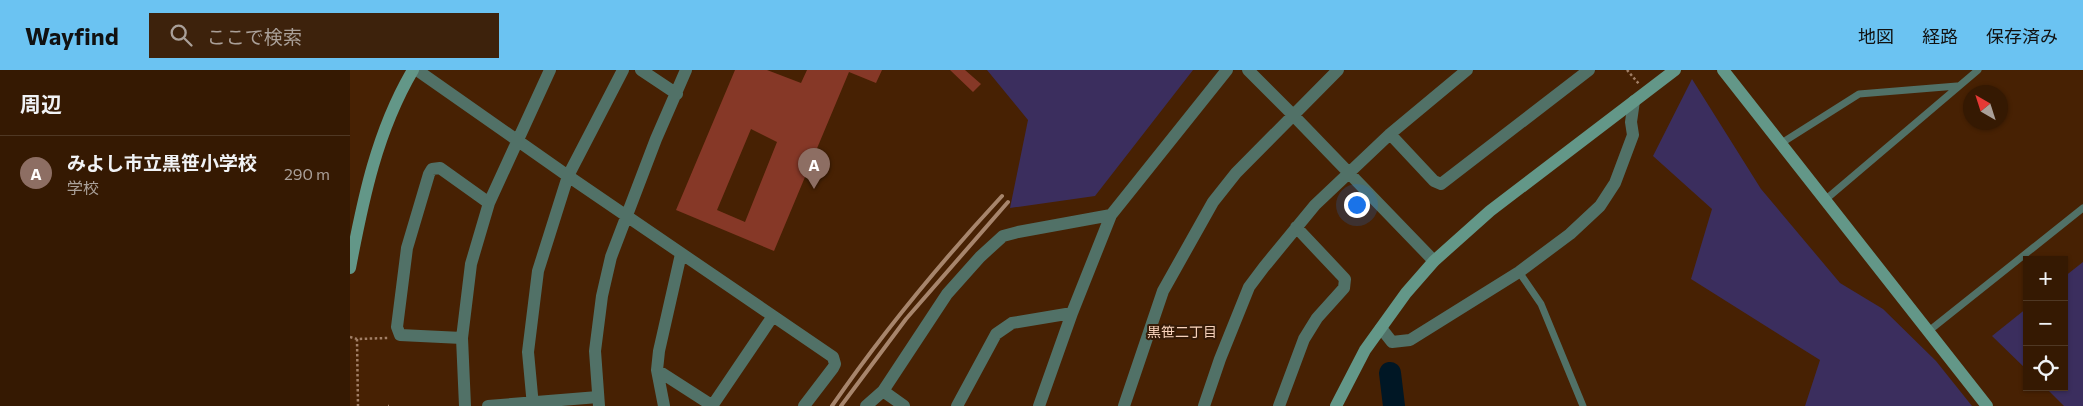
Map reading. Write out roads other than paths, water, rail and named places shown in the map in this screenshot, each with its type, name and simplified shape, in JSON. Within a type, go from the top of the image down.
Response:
[{"type":"street","points":[[350,268],[363,199],[387,124],[398,96],[415,70],[832,357],[835,364],[833,368],[804,406]]},
{"type":"street","points":[[533,404],[528,352],[538,271],[568,176],[623,70]]},
{"type":"street","points":[[641,70],[677,94]]},
{"type":"street","points":[[488,406],[599,401],[595,351],[602,296],[611,257],[628,217],[656,139],[686,70]]},
{"type":"street","points":[[1039,406],[1072,313],[1111,215],[1227,70]]},
{"type":"street","points":[[1248,70],[1293,114],[1434,261]]},
{"type":"street","points":[[1124,406],[1164,290],[1213,202],[1236,173],[1338,70]]},
{"type":"street","points":[[1204,406],[1220,359],[1250,287],[1296,227],[1315,205],[1350,174],[1390,134],[1467,70]]},
{"type":"street","points":[[1390,134],[1434,181],[1441,184],[1589,70]]},
{"type":"street","points":[[1336,406],[1365,350],[1406,293],[1434,261],[1490,211],[1675,70]]},
{"type":"street","points":[[1722,70],[1930,330],[1987,406]]},
{"type":"street","points":[[465,406],[462,338],[471,264],[488,203],[518,140],[547,71]]},
{"type":"street","points":[[1381,328],[1392,342],[1410,340],[1518,272],[1570,234],[1600,206],[1615,183],[1632,135],[1631,122],[1634,101]]},
{"type":"street","points":[[462,338],[402,337],[397,330],[407,248],[432,169],[440,168],[488,203]]},
{"type":"street","points":[[866,406],[883,391],[947,294],[1003,236],[1111,215]]},
{"type":"street","points":[[1279,406],[1304,339],[1318,318],[1344,288],[1345,279],[1296,227]]},
{"type":"street","points":[[664,406],[657,370],[664,325],[681,254]]},
{"type":"street","points":[[957,406],[996,334],[1012,322],[1072,313]]},
{"type":"street","points":[[657,370],[713,406],[773,316]]},
{"type":"street","points":[[883,391],[904,406]]},
{"type":"lane","points":[[1825,200],[1978,70]]},
{"type":"lane","points":[[1780,144],[1859,94],[1957,86]]},
{"type":"lane","points":[[1930,330],[2083,208]]},
{"type":"lane","points":[[1518,272],[1541,304],[1583,406]]},
{"type":"waterway","points":[[1390,373],[1394,406]]},
{"type":"railway","points":[[832,406],[913,298],[1002,196]]},
{"type":"railway","points":[[841,406],[906,319],[1008,202]]},
{"type":"place","name":"みよし市立黒笹小学校","points":[[814,189]]},
{"type":"district","name":"黒笹二丁目","points":[[1182,331]]}]
